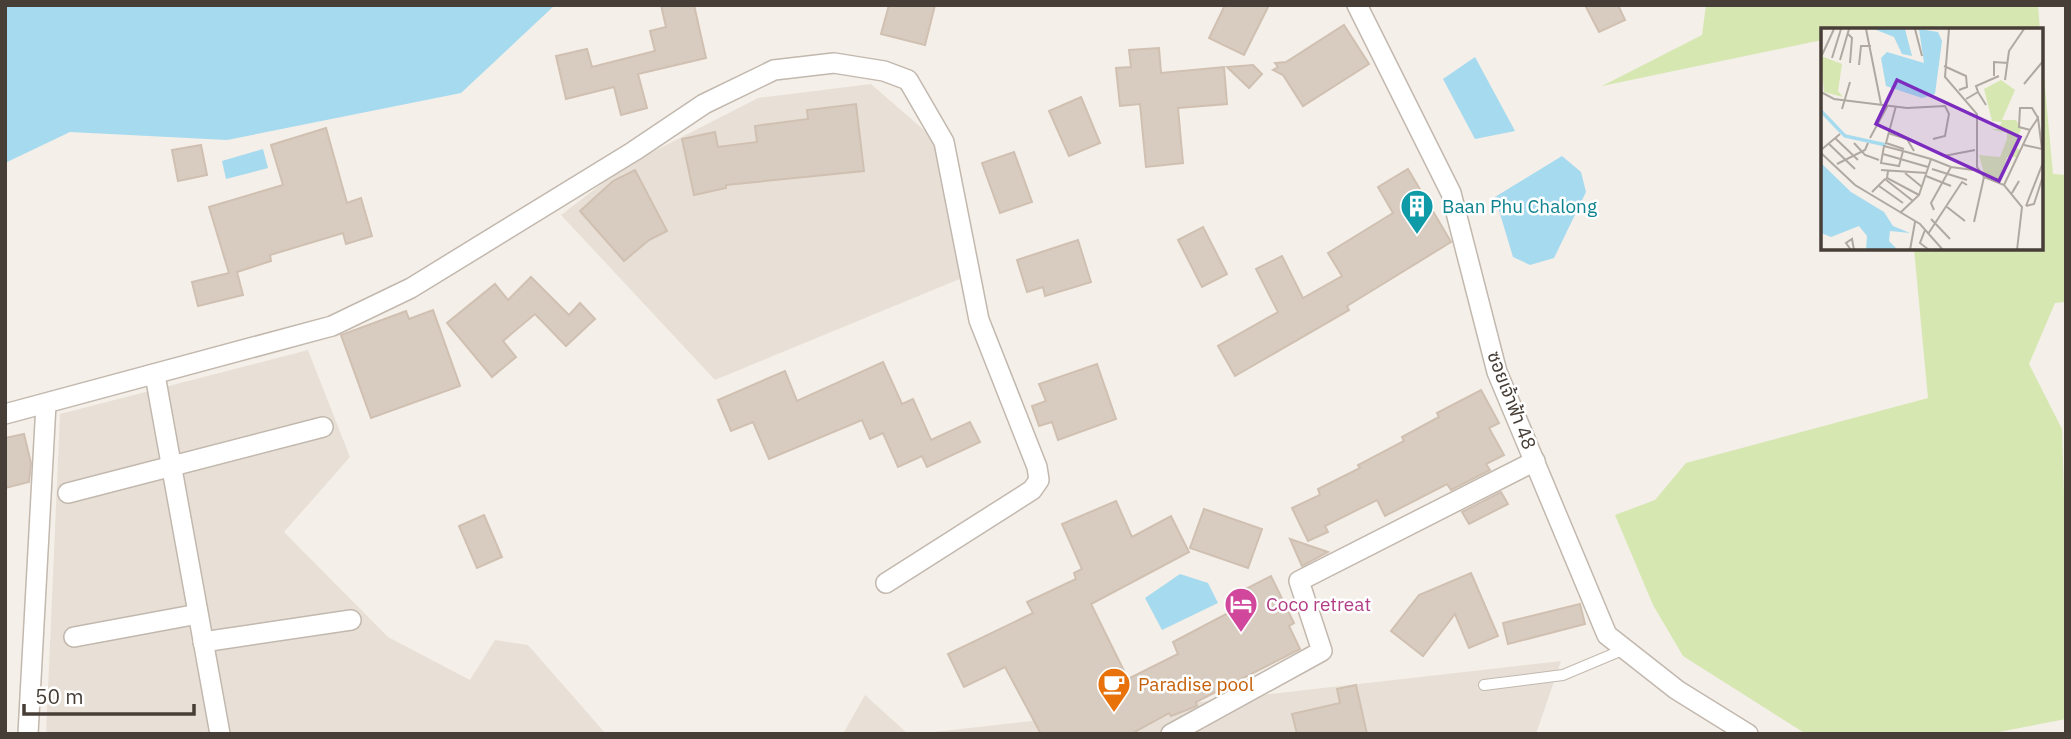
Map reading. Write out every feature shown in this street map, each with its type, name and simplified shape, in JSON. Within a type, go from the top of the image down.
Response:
[{"type":"street","name":"ซอยเจ้าฟ้า 48","points":[[1357,5],[1451,193],[1497,372],[1607,635],[1677,690],[1748,734]]},
{"type":"street","points":[[5,414],[332,326],[411,288],[634,151],[704,104],[774,70],[834,63],[884,71],[908,80],[944,142],[979,320],[1025,432],[1039,480],[1032,490],[886,583]]},
{"type":"street","points":[[155,375],[220,734]]},
{"type":"street","points":[[28,734],[46,404]]},
{"type":"street","points":[[68,493],[323,427]]},
{"type":"street","points":[[1173,733],[1322,651],[1299,581],[1535,461]]},
{"type":"street","points":[[74,637],[198,614]]},
{"type":"street","points":[[203,642],[351,620]]},
{"type":"lane","points":[[1484,685],[1563,675],[1625,649]]},
{"type":"shaded area","points":[[871,84],[939,143],[967,276],[715,380],[561,215],[625,166],[758,98]]},
{"type":"shaded area","points":[[308,350],[350,457],[284,532],[388,637],[470,680],[495,640],[528,645],[606,734],[46,734],[60,414]]},
{"type":"shaded area","points":[[1561,661],[1536,734],[916,734]]},
{"type":"shaded area","points":[[865,695],[908,734],[843,734]]},
{"type":"green space","points":[[1706,5],[2038,5],[2040,28],[1821,28],[1821,40],[1602,86],[1702,35]]},
{"type":"green space","points":[[2043,66],[2053,174],[2066,175],[2066,302],[2055,303],[2029,364],[2062,429],[2066,561],[2066,719],[1988,734],[1803,732],[1683,656],[1653,605],[1615,515],[1655,500],[1686,463],[1928,398],[1914,250],[2043,250]]},
{"type":"water","points":[[5,5],[555,5],[461,93],[227,140],[70,132],[5,163]]},
{"type":"water","points":[[1475,57],[1515,131],[1475,139],[1443,79]]},
{"type":"water","points":[[263,149],[268,168],[226,179],[222,161]]},
{"type":"water","points":[[1562,156],[1581,172],[1586,192],[1554,258],[1530,265],[1513,257],[1495,197]]},
{"type":"water","points":[[1180,574],[1208,583],[1218,603],[1162,630],[1145,598]]},
{"type":"building","points":[[661,5],[694,5],[706,58],[638,74],[647,108],[621,115],[614,87],[566,99],[556,56],[587,49],[592,67],[655,51],[650,31],[666,27]]},
{"type":"building","points":[[889,5],[935,5],[925,45],[881,34]]},
{"type":"building","points":[[1225,5],[1269,5],[1244,55],[1209,38]]},
{"type":"building","points":[[1585,5],[1618,5],[1625,20],[1599,32]]},
{"type":"building","points":[[1344,25],[1369,64],[1303,106],[1283,75],[1273,70],[1278,67],[1275,63],[1286,62]]},
{"type":"building","points":[[1159,48],[1161,73],[1224,67],[1227,104],[1178,108],[1183,163],[1146,167],[1140,104],[1120,106],[1116,68],[1131,67],[1129,50]]},
{"type":"building","points":[[1253,65],[1262,74],[1249,88],[1227,67]]},
{"type":"building","points":[[1081,97],[1100,143],[1069,156],[1049,111]]},
{"type":"building","points":[[856,104],[864,171],[726,185],[726,188],[694,195],[682,139],[715,132],[718,147],[757,142],[755,126],[808,119],[807,110]]},
{"type":"building","points":[[326,128],[347,203],[361,198],[372,236],[346,244],[343,233],[270,255],[271,261],[237,272],[243,295],[198,306],[192,282],[229,273],[209,207],[283,185],[271,145]]},
{"type":"building","points":[[201,145],[207,175],[178,181],[172,150]]},
{"type":"building","points":[[1014,152],[1032,202],[1000,213],[982,163]]},
{"type":"building","points":[[1408,169],[1451,242],[1347,306],[1349,310],[1235,376],[1218,346],[1278,312],[1256,269],[1282,256],[1303,298],[1342,276],[1328,253],[1393,213],[1378,187]]},
{"type":"building","points":[[635,170],[667,231],[649,240],[624,261],[580,211],[613,181]]},
{"type":"building","points":[[1203,227],[1227,274],[1202,287],[1178,240]]},
{"type":"building","points":[[1078,240],[1091,282],[1045,296],[1043,287],[1027,292],[1017,260]]},
{"type":"building","points":[[531,277],[569,315],[580,303],[595,319],[566,346],[535,314],[503,341],[516,357],[492,377],[447,323],[495,284],[508,300]]},
{"type":"building","points":[[433,310],[460,386],[371,418],[341,335],[406,311],[409,319]]},
{"type":"building","points":[[883,362],[902,404],[913,399],[931,440],[970,422],[980,442],[927,467],[922,456],[898,467],[883,433],[870,439],[862,420],[769,459],[753,422],[731,431],[718,400],[785,371],[797,401]]},
{"type":"building","points":[[1097,364],[1116,419],[1058,440],[1052,422],[1039,426],[1032,406],[1046,401],[1039,384]]},
{"type":"building","points":[[1481,390],[1499,423],[1489,428],[1504,455],[1486,464],[1490,470],[1451,490],[1447,484],[1385,516],[1377,500],[1325,526],[1328,532],[1308,541],[1292,508],[1320,495],[1318,489],[1360,468],[1358,465],[1404,441],[1402,437],[1439,417],[1437,413]]},
{"type":"building","points":[[24,434],[31,463],[29,482],[5,488],[5,438]]},
{"type":"building","points":[[1501,492],[1508,504],[1469,524],[1462,512]]},
{"type":"building","points":[[1116,501],[1132,537],[1171,516],[1189,552],[1091,604],[1128,679],[1178,654],[1173,642],[1234,610],[1228,598],[1271,576],[1294,623],[1289,626],[1300,649],[1196,702],[1197,706],[1171,716],[1169,713],[1131,734],[1041,734],[1005,667],[964,687],[948,654],[1033,613],[1027,602],[1076,579],[1074,573],[1082,569],[1062,524]]},
{"type":"building","points":[[1204,509],[1262,529],[1248,568],[1190,548]]},
{"type":"building","points":[[484,515],[502,557],[477,568],[459,526]]},
{"type":"building","points":[[1290,539],[1328,552],[1302,566]]},
{"type":"building","points":[[1471,573],[1498,636],[1469,648],[1455,614],[1423,656],[1391,631],[1419,595]]},
{"type":"building","points":[[1580,604],[1585,624],[1508,644],[1503,623]]},
{"type":"building","points":[[1356,685],[1367,734],[1297,734],[1292,714],[1340,703],[1337,689]]},
{"type":"place","name":"Baan Phu Chalong","points":[[1417,236]]},
{"type":"place","name":"Coco retreat","points":[[1241,634]]},
{"type":"place","name":"Paradise pool","points":[[1114,714]]}]
